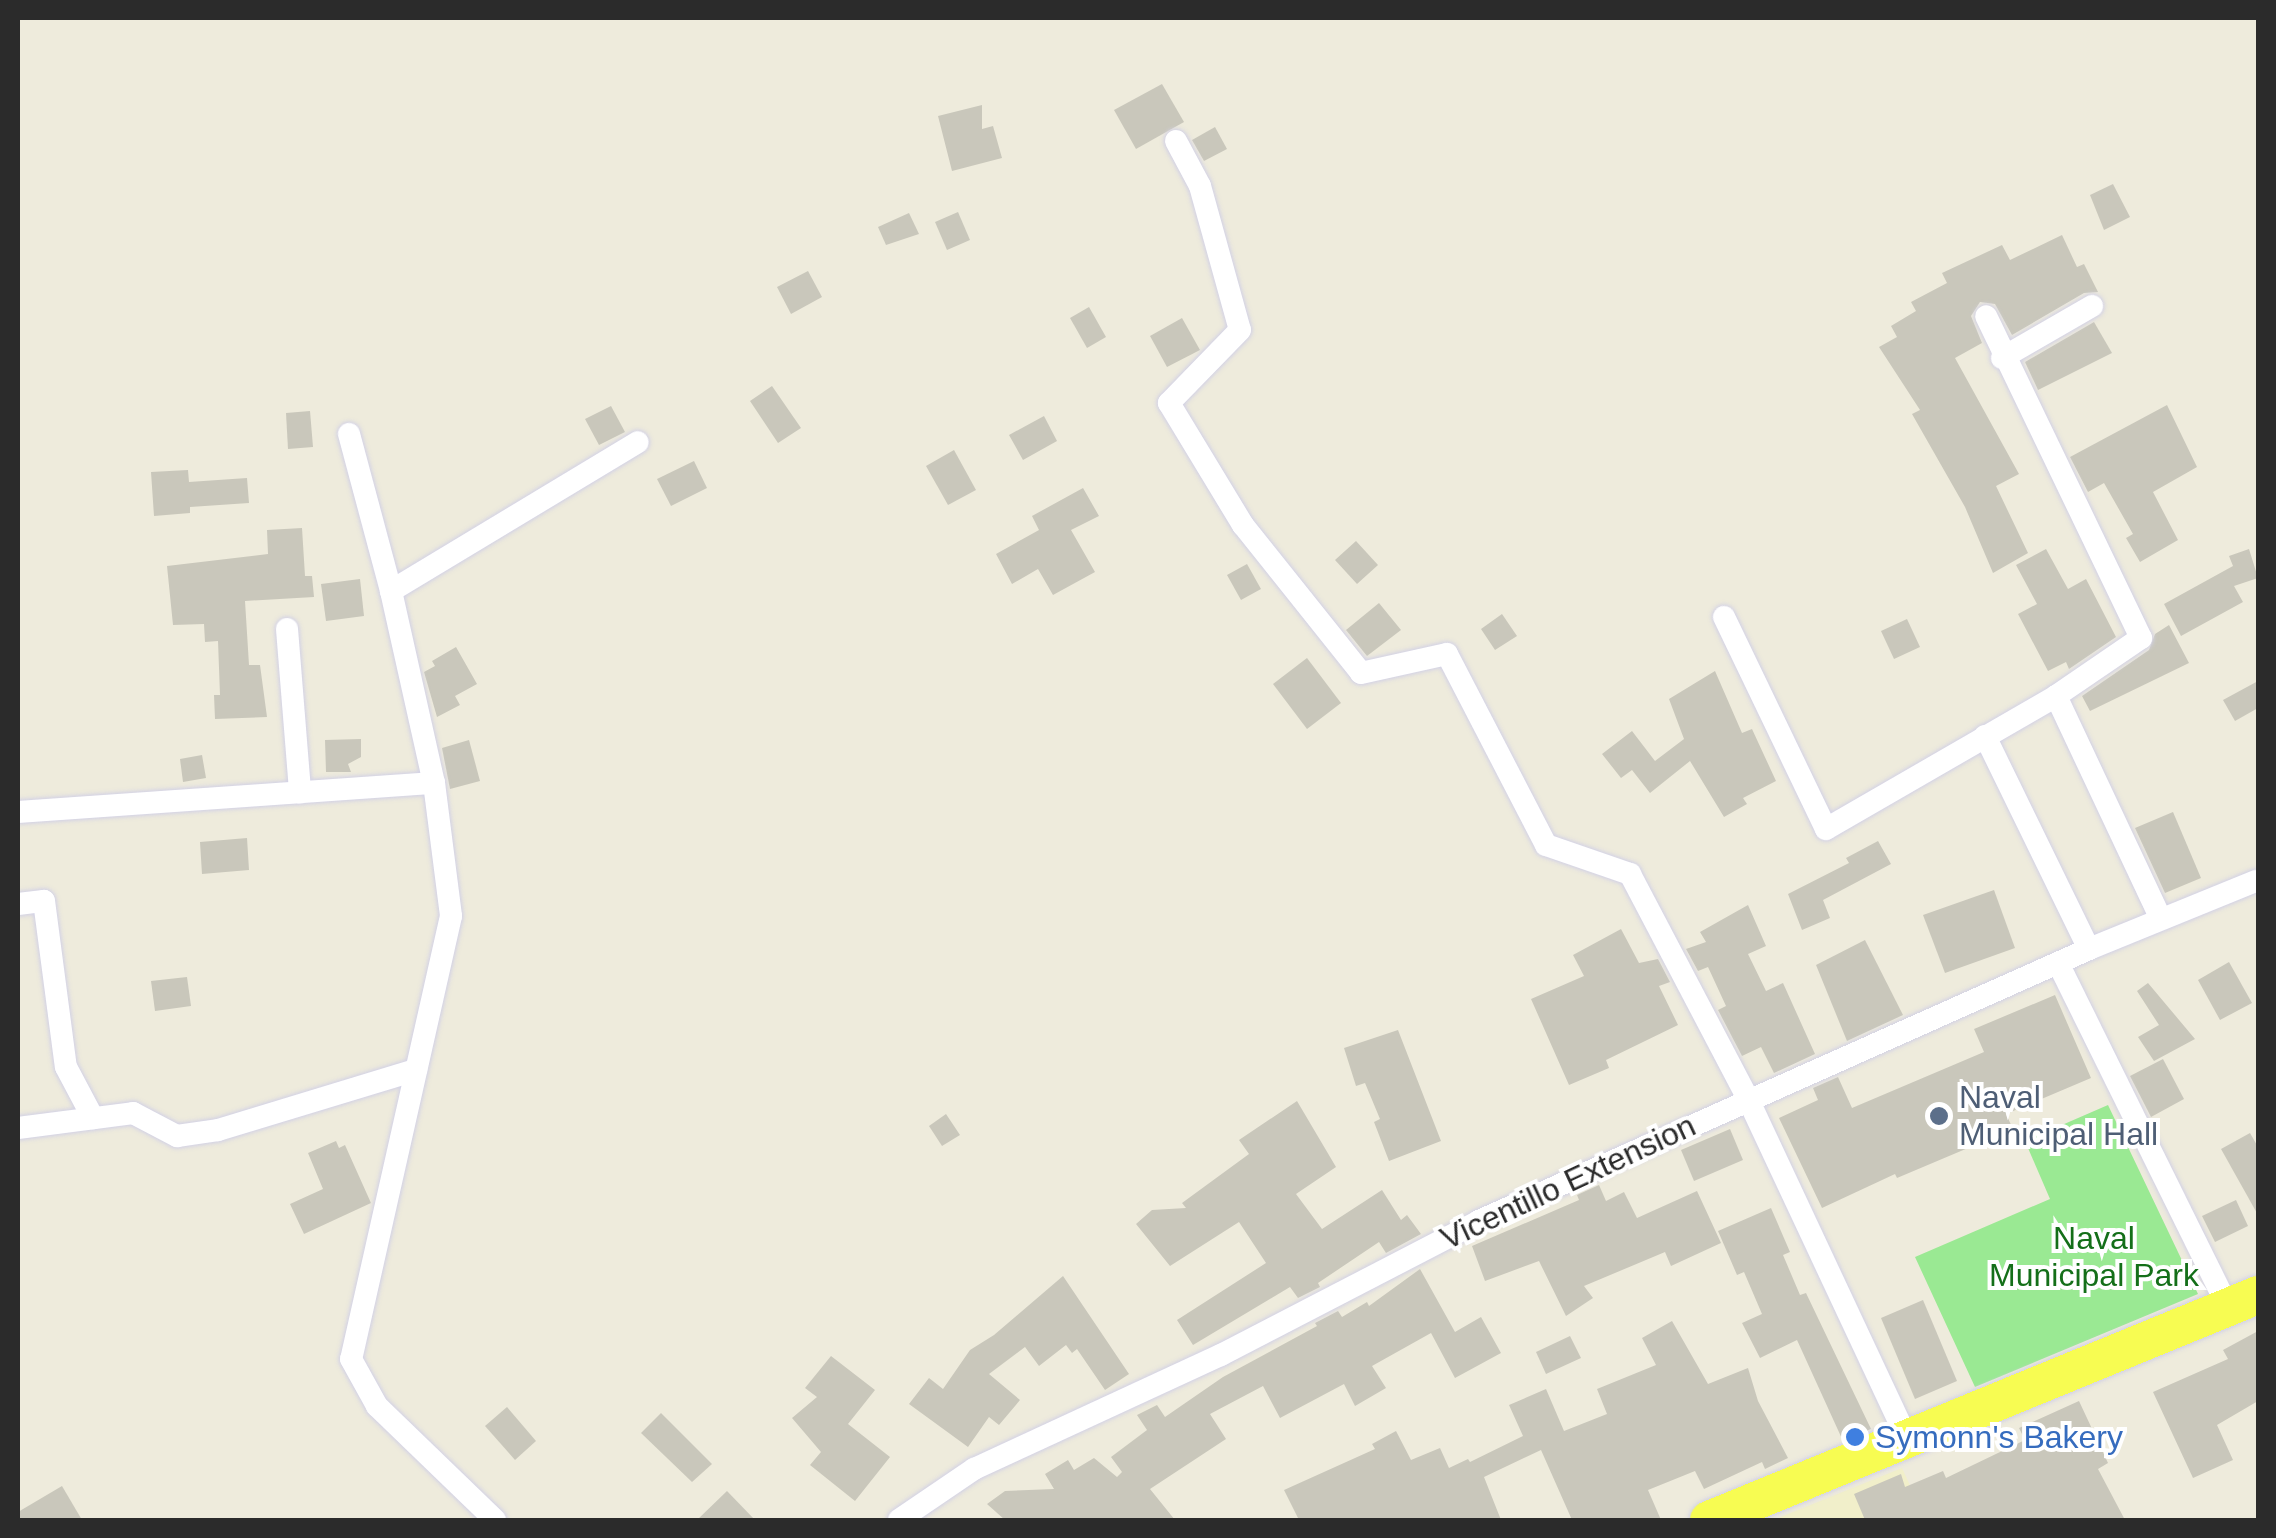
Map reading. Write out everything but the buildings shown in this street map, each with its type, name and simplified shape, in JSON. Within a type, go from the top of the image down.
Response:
[{"type":"main road","points":[[1708,1520],[2243,1301]]},
{"type":"street","points":[[1176,141],[1200,186],[1240,330],[1169,402],[1178,418],[1243,525],[1361,674],[1448,654],[1546,844],[1630,874],[1748,1099],[1907,1439]]},
{"type":"street","points":[[2002,358],[2092,306]]},
{"type":"street","points":[[1724,616],[1826,829],[2056,696],[2141,638],[2002,358],[1986,316]]},
{"type":"street","points":[[349,434],[392,591],[434,783],[451,916],[351,1359],[376,1406],[495,1520]]},
{"type":"street","points":[[392,591],[638,442]]},
{"type":"street","points":[[288,629],[300,792]]},
{"type":"street","points":[[2056,696],[2161,919]]},
{"type":"street","points":[[1985,736],[2088,949]]},
{"type":"street","points":[[18,812],[434,783]]},
{"type":"street","name":"Vicentillo Extension","points":[[898,1520],[974,1469],[1221,1355],[1479,1221],[2088,949],[2256,881]]},
{"type":"street","points":[[18,904],[44,900],[66,1067],[93,1118]]},
{"type":"street","points":[[2058,963],[2243,1301]]},
{"type":"street","points":[[18,1128],[132,1113],[177,1136],[218,1130],[416,1070]]},
{"type":"shaded area","points":[[1902,1468],[1926,1520],[1773,1520]]},
{"type":"green space","name":"Naval Municipal Park","points":[[2108,1105],[2198,1294],[1975,1387],[1915,1257],[2050,1199],[2025,1141]]},
{"type":"place","name":"Naval Municipal Hall","points":[[1939,1116]]},
{"type":"place","name":"Symonn's Bakery","points":[[1855,1437]]}]
